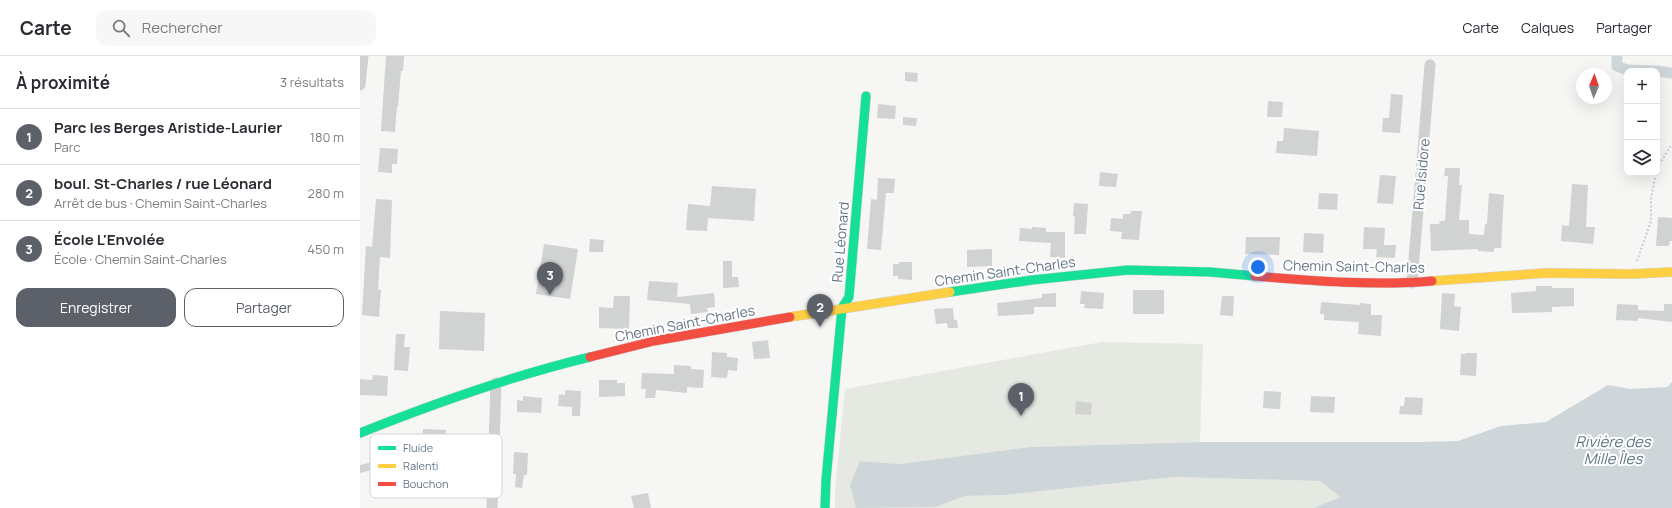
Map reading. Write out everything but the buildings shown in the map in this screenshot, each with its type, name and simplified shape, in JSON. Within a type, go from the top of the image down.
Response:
[{"type":"main road","name":"Rue Léonard","points":[[825,508],[826,480],[842,308],[849,296],[866,96]]},
{"type":"main road","name":"Chemin Saint-Charles","points":[[360,434],[436,403],[496,383],[584,358],[654,341],[842,308],[1032,280],[1128,270],[1210,272],[1301,280],[1412,283],[1547,273],[1632,274],[1672,272]]},
{"type":"street","points":[[360,85],[363,56]]},
{"type":"street","name":"Rue Isidore","points":[[1412,283],[1430,65]]},
{"type":"street","points":[[494,434],[496,383]]},
{"type":"street","points":[[492,498],[492,508]]},
{"type":"path","points":[[1660,163],[1672,144]]},
{"type":"path","points":[[1632,274],[1651,221],[1652,199],[1656,176]]},
{"type":"shaded area","points":[[1102,342],[1203,344],[1200,442],[1030,447],[900,464],[860,461],[936,507],[965,496],[1005,495],[1175,477],[1320,481],[1340,497],[1314,508],[835,508],[835,490],[845,389]]},
{"type":"water","name":"Rivière des Mille Îles","points":[[1672,382],[1672,508],[1314,508],[1340,497],[1320,481],[1175,477],[1005,495],[965,496],[936,507],[856,508],[850,485],[860,461],[900,464],[1030,447],[1200,442],[1458,441],[1501,426],[1546,422],[1608,385],[1630,389],[1667,387]]},
{"type":"waterway","points":[[1617,56],[1617,66],[1624,69]]},
{"type":"waterway","points":[[1660,71],[1672,73]]},
{"type":"traffic: fast","points":[[825,508],[826,480],[842,308],[849,297],[866,96]]},
{"type":"traffic: fast","points":[[950,292],[1032,280],[1128,270],[1210,272],[1255,276]]},
{"type":"traffic: fast","points":[[360,433],[416,411],[502,381],[590,357]]},
{"type":"traffic: slow","points":[[1432,281],[1547,273],[1632,274],[1672,272]]},
{"type":"traffic: slow","points":[[790,317],[950,292]]},
{"type":"traffic: jam","points":[[1255,276],[1366,283],[1432,281]]},
{"type":"traffic: jam","points":[[590,357],[654,341],[790,317]]},
{"type":"place","name":"École L'Envolée","points":[[550,295]]},
{"type":"place","name":"boul. St-Charles / rue Léonard","points":[[820,327]]},
{"type":"place","name":"Parc les Berges Aristide-Laurier","points":[[1021,416]]}]
